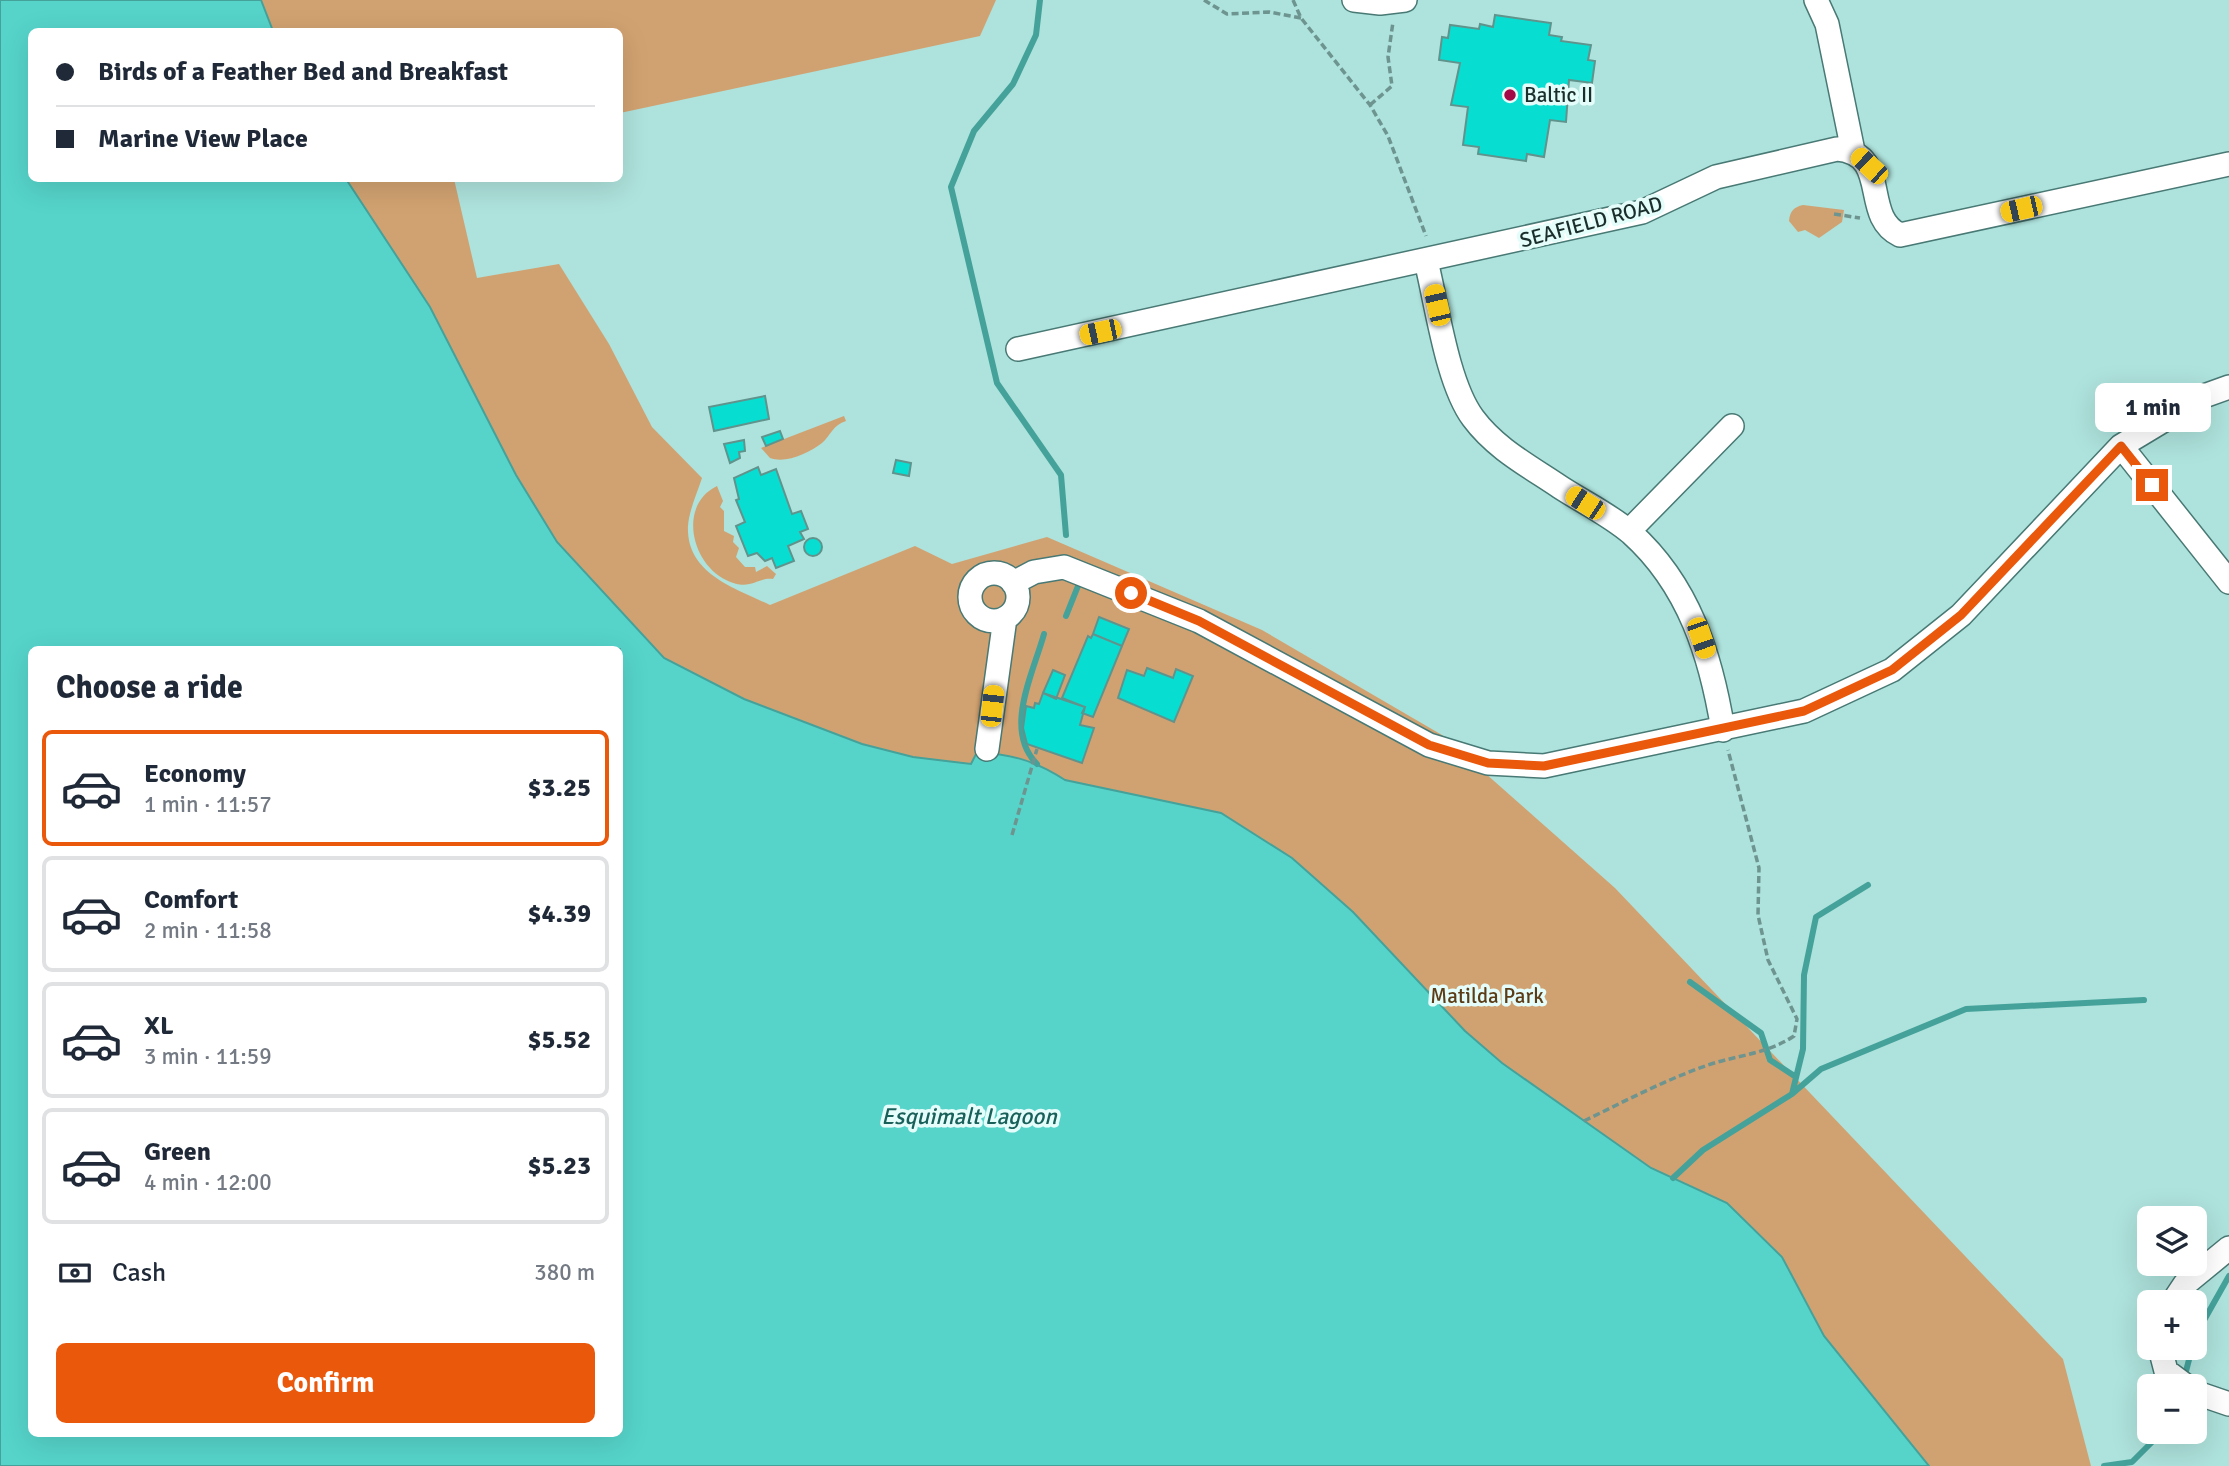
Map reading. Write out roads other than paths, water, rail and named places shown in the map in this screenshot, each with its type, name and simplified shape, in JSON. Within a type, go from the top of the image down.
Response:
[{"type":"street","points":[[1354,0],[1404,1]]},
{"type":"street","points":[[1816,0],[1827,24],[1853,151],[1869,166],[1881,216],[1887,229],[1900,235],[2229,164]]},
{"type":"street","name":"SEAFIELD ROAD","points":[[1018,349],[1642,212],[1716,177],[1741,169],[1837,149],[1853,151]]},
{"type":"street","points":[[1426,261],[1452,371],[1472,416],[1496,446],[1629,531],[1657,558],[1695,618],[1715,677],[1723,730]]},
{"type":"street","points":[[1013,583],[1034,572],[1064,567],[1199,621],[1429,745],[1488,763],[1544,766],[1804,711],[1892,670],[1961,615],[2121,446],[2204,396],[2229,387]]},
{"type":"street","points":[[1629,531],[1732,426]]},
{"type":"street","points":[[2121,446],[2229,582]]},
{"type":"street","points":[[987,749],[1005,618],[1017,603],[1013,583],[1003,575],[990,573],[974,583],[970,595],[972,608],[980,617],[992,621],[1005,618]]},
{"type":"street","points":[[2181,1290],[2229,1248]]},
{"type":"street","points":[[2207,1396],[2229,1404]]},
{"type":"water","name":"Esquimalt Lagoon","points":[[0,0],[261,0],[272,28],[28,28],[28,182],[348,182],[430,307],[516,475],[557,542],[664,658],[744,699],[862,744],[913,757],[971,764],[977,752],[1023,760],[1065,780],[1221,813],[1292,858],[1353,912],[1465,1031],[1502,1063],[1651,1168],[1727,1203],[1782,1257],[1824,1336],[1929,1466],[0,1466]]},
{"type":"waterway","points":[[1040,0],[1036,35],[1013,84],[974,131],[951,187],[997,383],[1061,475],[1066,535]]},
{"type":"waterway","points":[[1066,616],[1078,586]]},
{"type":"waterway","points":[[1037,764],[1027,750],[1022,735],[1021,718],[1028,684],[1044,634]]},
{"type":"waterway","points":[[1673,1178],[1703,1150],[1792,1094],[1803,1049],[1804,975],[1816,917],[1868,885]]},
{"type":"waterway","points":[[1690,982],[1761,1033],[1770,1060],[1796,1077]]},
{"type":"waterway","points":[[1792,1094],[1821,1069],[1966,1009],[2144,1000]]},
{"type":"waterway","points":[[2207,1315],[2229,1276]]},
{"type":"waterway","points":[[2185,1374],[2189,1360]]},
{"type":"waterway","points":[[2104,1466],[2132,1462],[2150,1444]]},
{"type":"place","name":"Baltic II","points":[[1510,95]]},
{"type":"park label","name":"Matilda Park","points":[[1487,996]]}]
